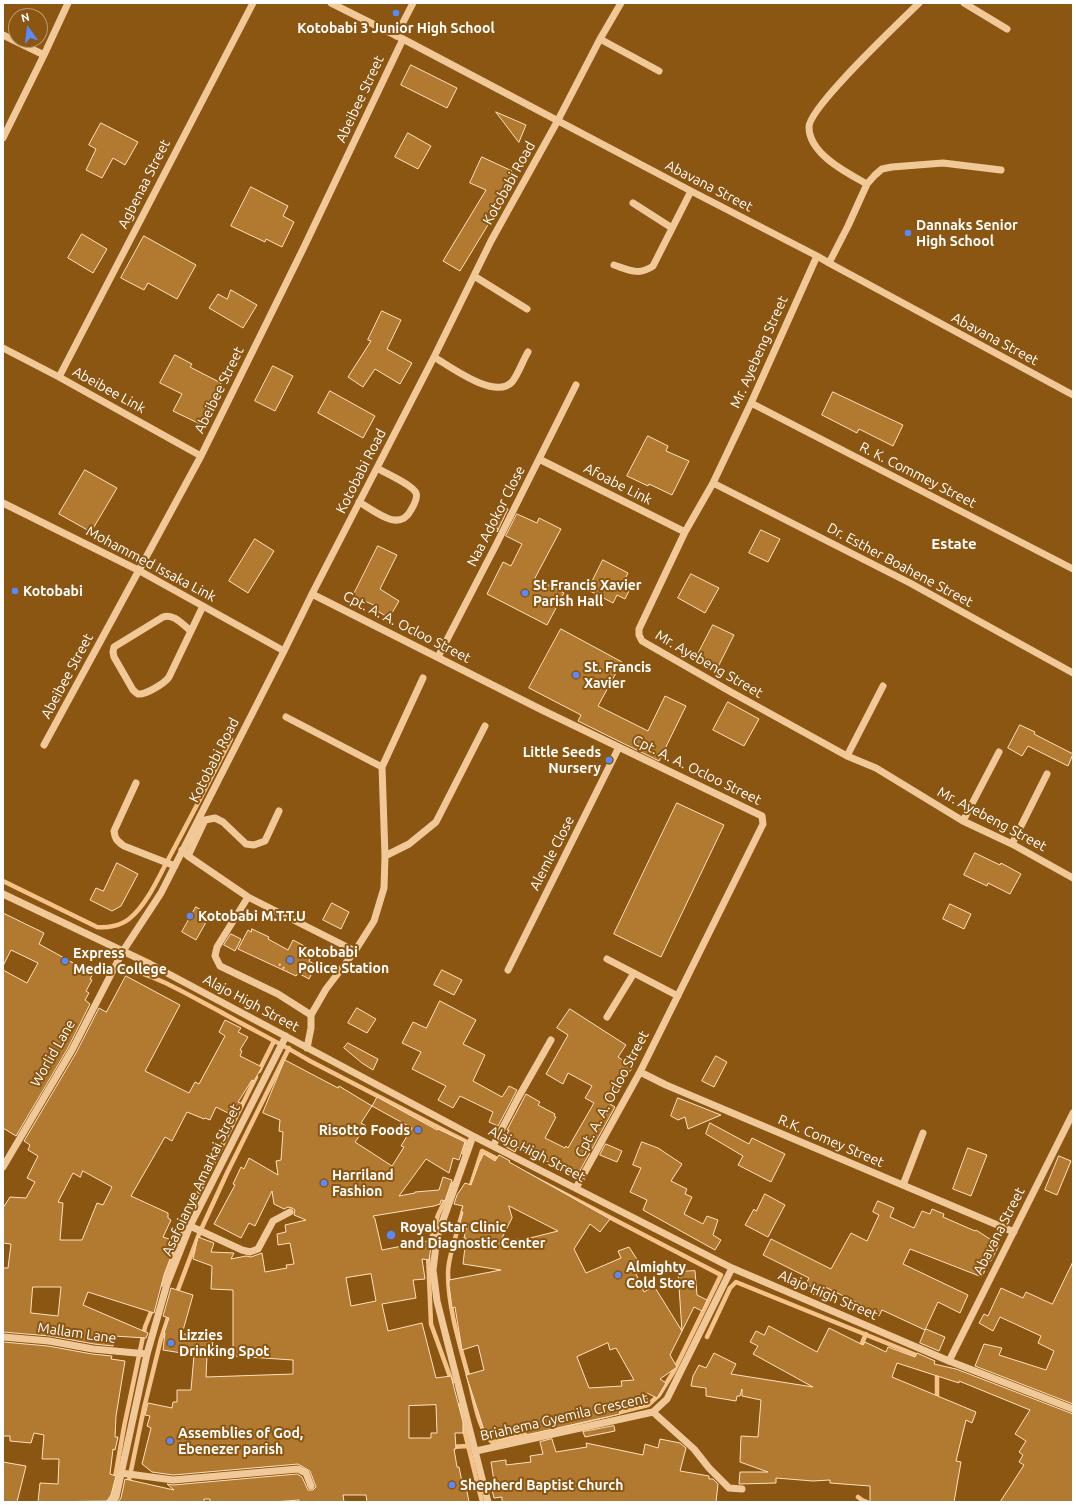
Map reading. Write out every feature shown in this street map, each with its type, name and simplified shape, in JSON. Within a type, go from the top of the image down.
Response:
[{"type":"street","points":[[3,138],[68,3]]},
{"type":"street","name":"Agbenaa Street","points":[[59,377],[253,3]]},
{"type":"street","name":"Abavana Street","points":[[331,3],[403,39],[691,192],[817,256],[829,264],[1073,395]]},
{"type":"street","points":[[396,36],[413,3]]},
{"type":"street","name":"Kotobabi Road","points":[[122,951],[161,893],[492,241],[557,122],[600,39],[621,3]]},
{"type":"street","points":[[868,184],[838,167],[827,159],[814,146],[809,128],[810,120],[837,86],[919,3]]},
{"type":"street","points":[[964,3],[1007,29]]},
{"type":"street","points":[[3,35],[44,55]]},
{"type":"street","name":"Abeibee Street","points":[[44,745],[201,456],[304,247],[403,39]]},
{"type":"street","points":[[600,39],[659,71]]},
{"type":"street","points":[[829,264],[868,184],[882,169],[897,166],[943,163],[1001,170]]},
{"type":"street","points":[[614,265],[637,272],[647,270],[653,266],[691,192]]},
{"type":"street","points":[[633,203],[672,228]]},
{"type":"street","name":"Mr. Ayebeng Street","points":[[817,256],[751,403],[713,483],[684,532],[639,629],[639,635],[642,641],[731,692],[847,756],[876,768],[963,821],[1012,844],[1073,878]]},
{"type":"street","points":[[474,276],[527,309]]},
{"type":"street","name":"Abeibee Link","points":[[3,348],[59,377],[201,456]]},
{"type":"street","points":[[434,357],[482,385],[491,388],[500,387],[511,383],[528,352]]},
{"type":"street","name":"Naa Adokor Close","points":[[438,657],[576,385]]},
{"type":"street","name":"R. K. Commey Street","points":[[751,403],[1073,569]]},
{"type":"street","name":"Afoabe Link","points":[[539,459],[684,532]]},
{"type":"street","points":[[359,502],[392,521],[401,520],[408,517],[416,500],[416,493],[411,487],[377,468]]},
{"type":"street","name":"Dr. Esther Boahene Street","points":[[713,483],[910,583],[1073,673]]},
{"type":"street","name":"Mohammed Issaka Link","points":[[3,503],[138,570],[284,651]]},
{"type":"street","name":"Cpt. A. A. Ocloo Street","points":[[312,594],[544,711],[757,813],[762,816],[764,820],[640,1072],[576,1188]]},
{"type":"street","points":[[191,631],[173,616],[169,615],[163,617],[114,647],[114,657],[133,690],[137,694],[142,694],[167,681],[204,606]]},
{"type":"street","points":[[307,1048],[311,1028],[311,1015],[326,989],[355,951],[374,921],[384,888],[385,856],[382,767],[423,678]]},
{"type":"street","points":[[847,756],[883,686]]},
{"type":"street","points":[[286,717],[382,767]]},
{"type":"street","points":[[385,856],[409,844],[436,822],[484,726]]},
{"type":"street","name":"Alemle Close","points":[[508,970],[619,747]]},
{"type":"street","points":[[963,821],[999,752]]},
{"type":"street","points":[[1012,844],[1047,774]]},
{"type":"street","points":[[136,783],[114,831],[117,842],[175,866]]},
{"type":"street","points":[[188,856],[205,820],[215,818],[223,822],[246,844],[254,845],[265,841],[279,811]]},
{"type":"street","points":[[182,850],[188,856],[248,897],[355,951]]},
{"type":"street","name":"Alajo High Street","points":[[3,894],[122,951],[286,1036],[473,1136],[732,1268],[949,1361],[1073,1409]]},
{"type":"street","points":[[248,897],[217,947],[216,956],[220,966],[278,994],[311,1015]]},
{"type":"street","name":"Worlid Lane","points":[[3,1167],[72,1050],[122,951]]},
{"type":"street","points":[[607,960],[678,996]]},
{"type":"street","points":[[607,1017],[634,973]]},
{"type":"street","name":"Asafoianye Amarkai Street","points":[[112,1502],[116,1497],[147,1354],[167,1284],[190,1226],[286,1036]]},
{"type":"street","points":[[493,1146],[551,1040]]},
{"type":"street","name":"R.K. Comey Street","points":[[640,1072],[666,1085],[1014,1232]]},
{"type":"street","name":"Abavana Street","points":[[949,1361],[1073,1113]]},
{"type":"street","points":[[903,1185],[923,1133]]},
{"type":"street","name":"Briahema Gyemila Crescent","points":[[473,1136],[437,1237],[434,1270],[437,1301],[476,1451],[653,1412],[667,1399],[732,1268]]},
{"type":"street","points":[[190,1226],[242,1250],[254,1251],[258,1249],[274,1221],[290,1212]]},
{"type":"street","name":"Mallam Lane","points":[[3,1337],[49,1341],[93,1349],[147,1354]]},
{"type":"street","points":[[653,1412],[694,1449],[709,1468],[729,1488],[742,1489]]},
{"type":"street","points":[[476,1451],[488,1502]]},
{"type":"street","points":[[121,1473],[173,1480],[298,1469],[306,1474],[310,1486]]},
{"type":"path","points":[[279,964],[287,971]]},
{"type":"building","points":[[411,65],[457,88],[447,108],[401,85]]},
{"type":"building","points":[[496,112],[526,125],[519,142]]},
{"type":"building","points":[[101,123],[138,142],[125,165],[113,158],[102,178],[86,170],[96,149],[89,145]]},
{"type":"building","points":[[408,133],[431,146],[418,169],[395,157]]},
{"type":"building","points":[[482,157],[512,171],[494,209],[497,210],[460,271],[443,261],[486,190],[470,183]]},
{"type":"building","points":[[251,187],[288,206],[283,216],[294,222],[282,247],[266,239],[265,242],[231,226]]},
{"type":"building","points":[[82,234],[107,249],[93,273],[68,258]]},
{"type":"building","points":[[144,236],[196,265],[177,299],[148,283],[144,290],[121,278]]},
{"type":"building","points":[[231,290],[257,305],[243,328],[209,308],[218,294],[227,299]]},
{"type":"building","points":[[382,311],[401,320],[387,349],[412,363],[400,384],[375,369],[363,387],[348,377],[371,341],[368,340]]},
{"type":"building","points":[[175,355],[192,364],[190,367],[221,383],[200,424],[173,411],[182,394],[160,383]]},
{"type":"building","points":[[273,366],[293,376],[275,411],[255,401]]},
{"type":"building","points":[[330,391],[375,416],[363,438],[318,413]]},
{"type":"building","points":[[833,392],[903,425],[893,446],[859,429],[857,433],[822,415]]},
{"type":"building","points":[[648,436],[668,446],[666,451],[689,461],[672,495],[627,476]]},
{"type":"building","points":[[85,470],[117,488],[91,532],[59,514]]},
{"type":"building","points":[[500,505],[508,509],[497,532],[498,529],[490,524]]},
{"type":"building","points":[[517,514],[537,523],[539,518],[561,529],[535,578],[564,593],[547,625],[487,594],[503,562],[511,566],[522,544],[506,536]]},
{"type":"building","points":[[761,530],[780,539],[768,562],[749,553]]},
{"type":"building","points":[[255,539],[274,551],[248,593],[229,581]]},
{"type":"building","points":[[378,546],[397,555],[380,589],[399,601],[389,618],[374,609],[376,606],[353,596]]},
{"type":"building","points":[[603,560],[628,573],[624,581],[632,585],[625,599],[617,595],[613,603],[588,590]]},
{"type":"building","points":[[691,574],[719,588],[705,613],[678,598]]},
{"type":"building","points":[[713,625],[734,635],[718,667],[697,656]]},
{"type":"building","points":[[561,629],[622,662],[598,706],[648,731],[665,696],[686,706],[659,761],[578,721],[581,715],[529,688]]},
{"type":"building","points":[[728,702],[759,719],[744,746],[713,730]]},
{"type":"building","points":[[1020,725],[1073,754],[1068,766],[1028,746],[1022,756],[1008,748]]},
{"type":"building","points":[[677,803],[724,825],[661,957],[614,934]]},
{"type":"building","points":[[975,853],[1000,865],[1001,863],[1021,874],[1010,894],[988,883],[987,886],[964,875]]},
{"type":"building","points":[[117,863],[138,874],[121,906],[112,911],[90,900],[96,888],[103,891]]},
{"type":"building","points":[[332,903],[349,912],[341,929],[323,920]]},
{"type":"building","points":[[950,904],[971,914],[964,929],[943,919]]},
{"type":"building","points":[[196,907],[210,915],[196,940],[182,932]]},
{"type":"building","points":[[3,913],[44,933],[39,944],[93,974],[90,979],[92,980],[86,991],[89,993],[85,1000],[90,1004],[68,1048],[16,1136],[3,1128],[3,970],[27,983],[38,963],[11,950],[3,966]]},
{"type":"building","points":[[252,929],[269,937],[268,939],[288,950],[293,940],[314,951],[309,961],[316,965],[309,979],[298,973],[296,976],[238,949],[248,930],[251,932]]},
{"type":"building","points":[[231,934],[241,939],[235,951],[224,945]]},
{"type":"building","points":[[442,970],[462,980],[454,995],[434,985]]},
{"type":"building","points":[[126,976],[180,1005],[145,1071],[189,1093],[195,1082],[199,1084],[225,1036],[219,1032],[225,1020],[241,1028],[238,1032],[248,1037],[240,1050],[242,1051],[240,1056],[262,1067],[254,1081],[252,1080],[238,1102],[243,1104],[236,1117],[216,1107],[210,1120],[187,1112],[172,1141],[165,1137],[131,1196],[168,1213],[168,1218],[171,1220],[163,1237],[176,1243],[164,1275],[154,1313],[88,1292],[83,1305],[148,1333],[146,1338],[114,1336],[113,1346],[50,1336],[3,1332],[3,1268],[8,1268],[11,1244],[3,1243],[3,1208],[10,1197],[26,1198],[35,1182],[27,1178],[38,1156],[28,1150],[30,1145],[24,1141],[76,1053],[99,1008],[106,1012]],"holes":[[[83,1171],[112,1187],[103,1205],[97,1203],[82,1240],[60,1240],[63,1203],[58,1202],[73,1173],[80,1177]],[[33,1287],[61,1287],[58,1316],[31,1313]]]},
{"type":"building","points":[[440,1001],[476,1020],[463,1044],[485,1055],[473,1081],[502,1097],[509,1086],[517,1090],[498,1126],[489,1122],[493,1112],[460,1096],[453,1108],[438,1100],[446,1086],[412,1069],[421,1052],[402,1043],[413,1022],[426,1028]]},
{"type":"building","points":[[357,1008],[376,1019],[367,1033],[348,1023]]},
{"type":"building","points":[[570,1009],[626,1045],[618,1057],[633,1067],[621,1083],[610,1104],[615,1107],[577,1176],[517,1147],[515,1152],[504,1146],[507,1141],[504,1140],[509,1130],[507,1130],[526,1094],[540,1102],[538,1105],[555,1114],[554,1116],[556,1117],[545,1138],[565,1148],[566,1146],[568,1148],[594,1103],[585,1098],[592,1086],[568,1073],[563,1084],[546,1074],[568,1035],[557,1028]]},
{"type":"building","points":[[348,1043],[378,1059],[373,1070],[344,1048]]},
{"type":"building","points":[[716,1056],[727,1062],[714,1087],[702,1081]]},
{"type":"building","points":[[285,1060],[338,1088],[339,1086],[372,1106],[377,1097],[437,1130],[438,1129],[465,1142],[459,1160],[453,1158],[449,1173],[426,1159],[399,1196],[415,1192],[439,1190],[443,1177],[452,1180],[445,1201],[441,1200],[440,1204],[434,1206],[373,1216],[382,1250],[432,1240],[429,1260],[422,1259],[425,1279],[413,1280],[416,1298],[382,1304],[388,1331],[422,1323],[436,1378],[451,1376],[463,1422],[463,1433],[455,1433],[456,1449],[454,1449],[457,1467],[459,1467],[463,1487],[466,1486],[469,1502],[367,1502],[366,1495],[343,1495],[344,1502],[299,1502],[299,1500],[273,1502],[210,1502],[210,1499],[204,1499],[204,1502],[118,1502],[121,1498],[125,1479],[174,1490],[167,1484],[173,1485],[297,1474],[302,1477],[308,1490],[313,1490],[316,1487],[310,1471],[298,1464],[173,1475],[152,1472],[142,1464],[151,1428],[147,1426],[150,1416],[145,1415],[148,1403],[172,1408],[173,1402],[177,1402],[177,1390],[191,1390],[194,1355],[163,1350],[164,1333],[169,1318],[163,1316],[171,1288],[193,1295],[182,1334],[213,1335],[212,1355],[207,1355],[206,1377],[293,1374],[293,1360],[233,1356],[233,1290],[211,1289],[212,1266],[193,1259],[198,1237],[214,1243],[211,1252],[234,1253],[231,1259],[246,1256],[251,1257],[262,1253],[265,1272],[287,1268],[286,1265],[294,1264],[290,1243],[278,1245],[277,1234],[286,1232],[285,1225],[306,1220],[294,1215],[295,1210],[292,1208],[288,1207],[284,1209],[274,1204],[272,1191],[255,1226],[249,1223],[241,1238],[214,1224],[235,1185],[233,1184],[241,1167],[244,1169],[249,1158],[278,1175],[276,1161],[281,1160],[283,1132],[279,1131],[280,1120],[263,1113]],"holes":[[[372,1106],[412,1128],[401,1146],[404,1147],[392,1166],[355,1142],[366,1126],[361,1123]],[[371,1274],[376,1301],[351,1306],[346,1278]],[[436,1405],[437,1433],[431,1433],[431,1438],[409,1438],[409,1406]]]},
{"type":"building","points":[[678,1098],[721,1115],[688,1129],[685,1117],[678,1120],[671,1116]]},
{"type":"building","points":[[710,1123],[749,1144],[752,1138],[785,1154],[771,1182],[738,1165],[743,1156],[706,1134]]},
{"type":"building","points":[[642,1142],[658,1148],[682,1164],[671,1181],[687,1189],[685,1194],[692,1197],[684,1214],[703,1224],[707,1216],[718,1220],[713,1235],[721,1240],[715,1250],[643,1210],[647,1200],[630,1192],[641,1168],[633,1165]]},
{"type":"building","points":[[606,1144],[622,1151],[617,1162],[600,1155]]},
{"type":"building","points":[[968,1148],[987,1155],[971,1196],[953,1189]]},
{"type":"building","points":[[484,1154],[495,1161],[499,1155],[610,1219],[600,1232],[590,1224],[574,1249],[586,1273],[621,1258],[618,1251],[629,1247],[640,1264],[633,1267],[644,1292],[654,1286],[682,1331],[670,1355],[677,1367],[660,1379],[666,1383],[657,1398],[647,1393],[647,1402],[642,1403],[643,1406],[619,1409],[620,1414],[526,1435],[526,1433],[498,1440],[496,1429],[485,1433],[466,1375],[484,1370],[478,1345],[462,1350],[455,1307],[452,1308],[449,1285],[449,1280],[501,1270],[463,1264],[466,1238],[464,1238],[467,1225],[460,1223],[463,1206],[454,1204],[457,1195],[465,1183],[471,1185]],"holes":[[[509,1206],[511,1207],[558,1231],[499,1244],[512,1218]],[[608,1343],[610,1350],[616,1348],[634,1380],[621,1381],[622,1386],[589,1388],[577,1357]]]},
{"type":"building","points":[[1059,1156],[1071,1161],[1057,1195],[1045,1190]]},
{"type":"building","points":[[765,1194],[785,1205],[768,1237],[745,1225],[754,1209],[756,1211]]},
{"type":"building","points":[[878,1201],[894,1208],[890,1217],[914,1228],[922,1211],[930,1214],[932,1209],[944,1214],[943,1217],[975,1231],[976,1230],[999,1245],[991,1261],[989,1261],[982,1277],[910,1249],[903,1264],[968,1295],[960,1313],[938,1302],[925,1330],[882,1310],[879,1316],[864,1308],[864,1306],[825,1287],[820,1298],[809,1292],[812,1287],[806,1284],[809,1278],[763,1255],[771,1239],[831,1269],[851,1233],[867,1241],[879,1215],[873,1212]]},
{"type":"building","points":[[1073,1262],[1073,1404],[975,1366],[984,1344],[1002,1348],[999,1355],[1046,1370],[1054,1351],[1038,1343],[1041,1336],[1000,1317],[993,1331],[979,1323],[984,1314],[988,1316],[1001,1288],[1023,1298],[1026,1292],[1052,1304]]},
{"type":"building","points":[[695,1271],[697,1295],[707,1300],[702,1311],[694,1307],[682,1331],[678,1272]]},
{"type":"building","points":[[769,1326],[817,1352],[829,1328],[863,1345],[865,1342],[886,1352],[888,1347],[915,1357],[917,1353],[935,1361],[934,1364],[956,1369],[1073,1414],[1073,1502],[1000,1502],[1024,1465],[1019,1462],[1023,1455],[1019,1452],[1026,1441],[1015,1434],[1030,1410],[959,1381],[959,1383],[897,1363],[892,1377],[976,1412],[972,1423],[966,1420],[956,1461],[961,1462],[954,1502],[870,1502],[870,1486],[830,1483],[830,1480],[813,1481],[776,1478],[776,1483],[739,1484],[740,1472],[768,1472],[740,1462],[741,1436],[758,1437],[761,1400],[742,1396],[742,1389],[740,1396],[737,1396],[736,1401],[706,1396],[706,1388],[691,1386],[693,1376],[699,1365],[706,1368],[714,1353],[736,1364],[731,1374],[813,1387],[753,1354],[758,1346],[750,1342],[756,1331],[764,1335]]},
{"type":"building","points":[[926,1329],[945,1337],[939,1351],[920,1343]]},
{"type":"building","points":[[3,1342],[48,1346],[112,1356],[111,1359],[125,1361],[116,1416],[115,1437],[118,1437],[115,1450],[113,1449],[110,1474],[116,1476],[111,1495],[107,1501],[38,1502],[40,1483],[58,1484],[59,1459],[42,1459],[44,1435],[34,1433],[31,1443],[10,1441],[10,1436],[3,1436]]},
{"type":"building","points":[[614,1426],[615,1431],[585,1437],[583,1432]]},
{"type":"building","points":[[552,1439],[556,1452],[587,1447],[586,1443],[643,1455],[645,1444],[658,1448],[660,1439],[680,1443],[686,1448],[680,1471],[709,1476],[709,1479],[713,1479],[718,1484],[716,1502],[502,1502],[502,1497],[494,1498],[490,1482],[494,1481],[491,1462],[506,1460],[506,1465],[531,1462],[530,1456],[543,1454],[540,1442]]},
{"type":"building","points":[[3,1462],[26,1466],[17,1502],[3,1502]]},
{"type":"waterway","points":[[3,881],[97,927],[113,926],[129,919],[141,906],[152,890],[231,739]]},
{"type":"waterway","points":[[124,968],[136,971],[173,986],[310,1061],[467,1142],[464,1153]]},
{"type":"waterway","points":[[259,1071],[274,1041]]},
{"type":"waterway","points":[[176,1295],[199,1234],[227,1173],[289,1048]]},
{"type":"waterway","points":[[161,1285],[194,1202],[256,1077]]},
{"type":"waterway","points":[[482,1151],[721,1275],[674,1371],[659,1395],[648,1405],[517,1438],[492,1442],[487,1437],[480,1423],[456,1329],[450,1301],[448,1273],[456,1235],[482,1151]]},
{"type":"waterway","points":[[429,1246],[438,1215],[453,1184]]},
{"type":"waterway","points":[[428,1255],[431,1324],[452,1382]]},
{"type":"waterway","points":[[707,1337],[730,1288],[736,1282],[921,1357]]},
{"type":"waterway","points":[[106,1502],[112,1495],[124,1427],[145,1327],[153,1307]]},
{"type":"waterway","points":[[128,1485],[144,1408],[161,1339],[170,1312]]},
{"type":"waterway","points":[[860,1348],[866,1334]]},
{"type":"waterway","points":[[937,1371],[937,1402]]},
{"type":"waterway","points":[[458,1405],[482,1502]]},
{"type":"waterway","points":[[450,1447],[468,1446]]},
{"type":"waterway","points":[[858,1497],[867,1502]]},
{"type":"place","name":"Kotobabi 3 Junior High School","points":[[396,13]]},
{"type":"place","name":"Dannaks Senior High School","points":[[908,233]]},
{"type":"place","name":"Kotobabi","points":[[15,591]]},
{"type":"place","name":"St Francis Xavier Parish Hall","points":[[525,593]]},
{"type":"place","name":"St. Francis Xavier","points":[[576,675]]},
{"type":"place","name":"Little Seeds Nursery","points":[[609,760]]},
{"type":"place","name":"Kotobabi M.T.T.U","points":[[190,916]]},
{"type":"place","name":"Kotobabi Police Station","points":[[290,960]]},
{"type":"place","name":"Express Media College","points":[[65,961]]},
{"type":"place","name":"Risotto Foods","points":[[418,1130]]},
{"type":"place","name":"Harriland Fashion","points":[[324,1183]]},
{"type":"place","name":"Royal Star Clinic and Diagnostic Center","points":[[391,1235]]},
{"type":"place","name":"Almighty Cold Store","points":[[618,1275]]},
{"type":"place","name":"Lizzies Drinking Spot","points":[[171,1343]]},
{"type":"place","name":"Assemblies of God, Ebenezer parish","points":[[170,1441]]},
{"type":"place","name":"Shepherd Baptist Church","points":[[452,1485]]},
{"type":"district","name":"Estate","points":[[954,544]]}]
